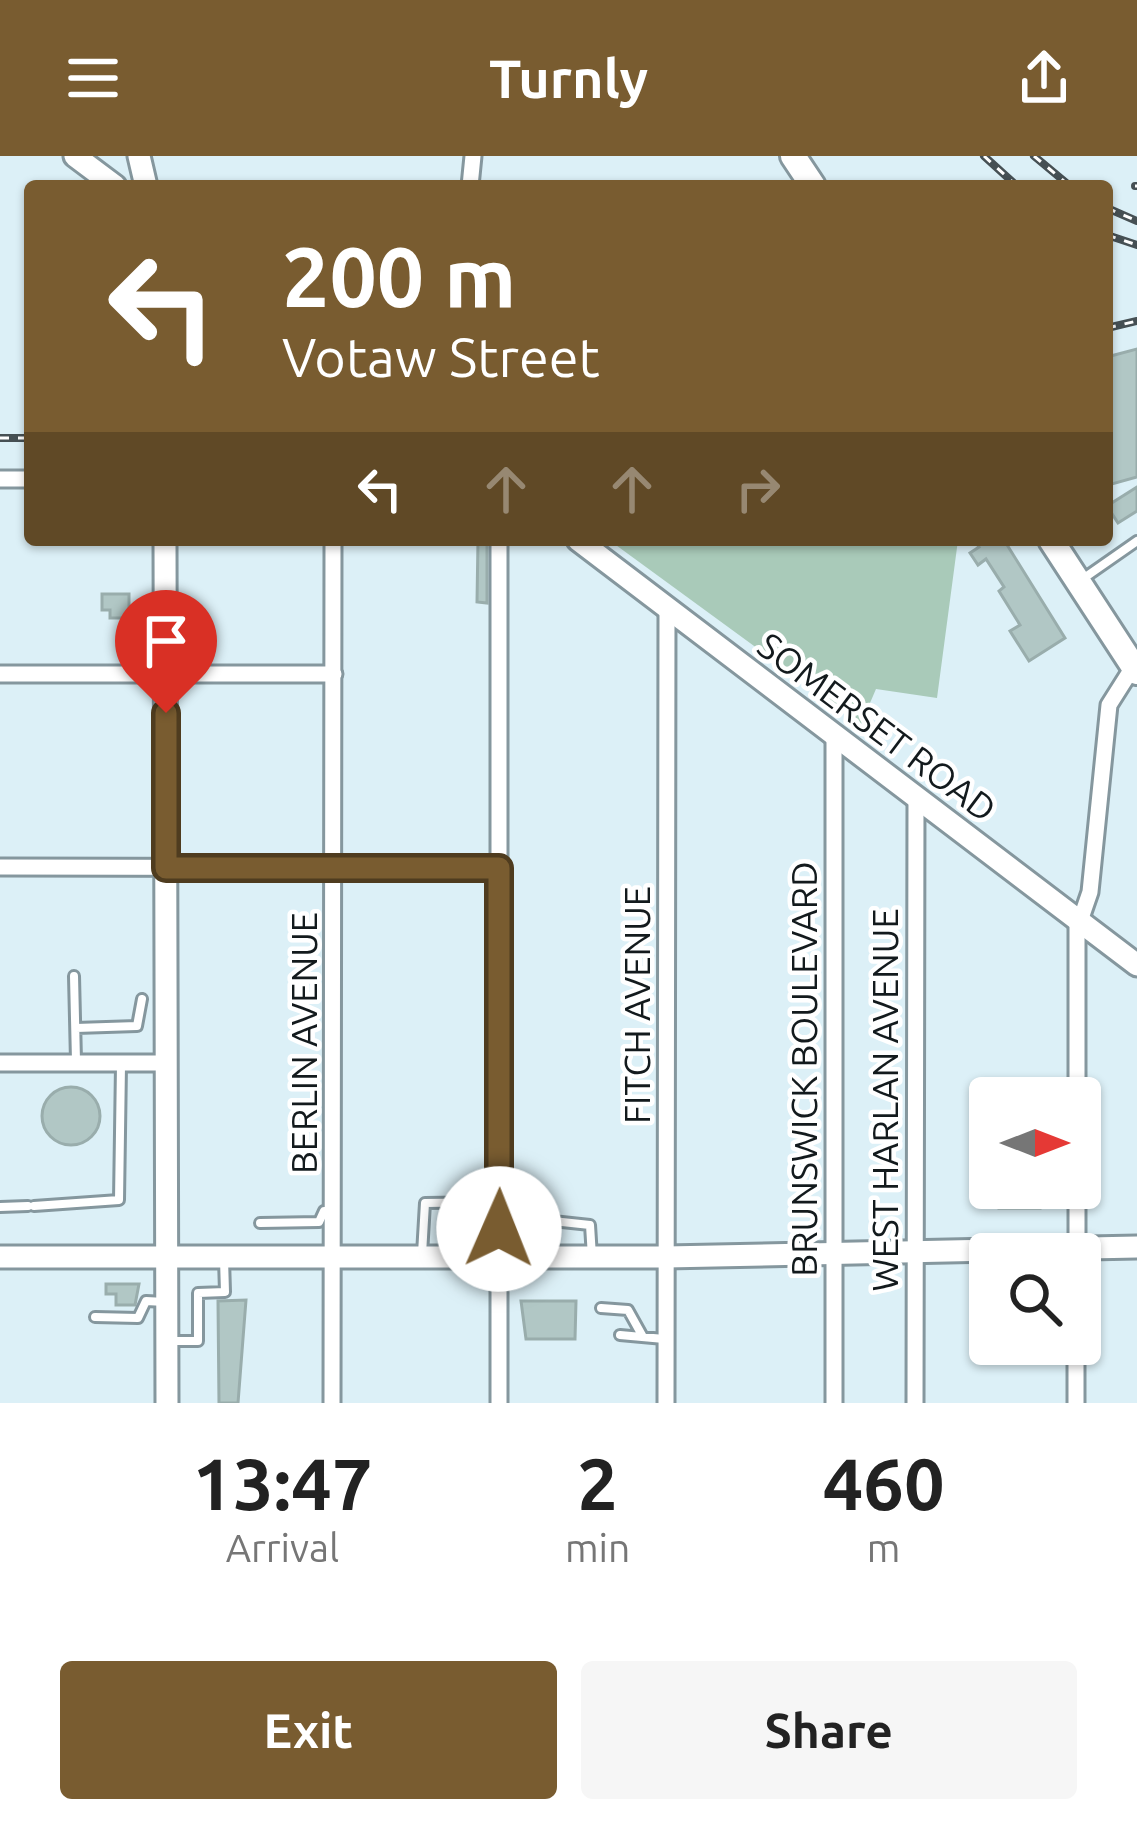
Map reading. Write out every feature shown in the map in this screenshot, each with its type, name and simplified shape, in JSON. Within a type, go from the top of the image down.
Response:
[{"type":"main road","points":[[75,156],[107,180]]},
{"type":"main road","points":[[165,546],[166,1403]]},
{"type":"main road","name":"SOMERSET ROAD","points":[[586,546],[1137,965]]},
{"type":"main road","points":[[1060,546],[1078,583],[1135,670]]},
{"type":"main road","points":[[1101,1250],[1137,1247]]},
{"type":"main road","points":[[0,1257],[969,1253]]},
{"type":"street","name":"BERLIN AVENUE","points":[[332,1403],[333,546]]},
{"type":"street","points":[[500,546],[494,1204],[500,1403]]},
{"type":"street","name":"FITCH AVENUE","points":[[666,1403],[667,608]]},
{"type":"street","points":[[1077,1077],[1079,920],[1090,892],[1109,705],[1135,670]]},
{"type":"street","points":[[0,674],[334,674]]},
{"type":"street","name":"BRUNSWICK BOULEVARD","points":[[834,1403],[835,735]]},
{"type":"street","name":"WEST HARLAN AVENUE","points":[[915,1403],[916,798]]},
{"type":"street","points":[[0,867],[499,868]]},
{"type":"street","points":[[0,1063],[166,1064]]},
{"type":"street","points":[[1076,1365],[1076,1403]]},
{"type":"lane","points":[[1078,583],[1137,541]]},
{"type":"lane","points":[[74,976],[76,1063]]},
{"type":"lane","points":[[76,1028],[137,1026],[142,999]]},
{"type":"lane","points":[[0,1207],[119,1200],[122,1063]]},
{"type":"lane","points":[[422,1256],[425,1203],[521,1206],[534,1220],[590,1225],[592,1257]]},
{"type":"lane","points":[[260,1223],[319,1222],[324,1211],[334,1211]]},
{"type":"lane","points":[[166,1341],[198,1341],[198,1293],[225,1292],[224,1257]]},
{"type":"lane","points":[[95,1317],[138,1318],[146,1301],[166,1303]]},
{"type":"lane","points":[[601,1308],[628,1310],[644,1337]]},
{"type":"lane","points":[[620,1335],[666,1339]]},
{"type":"green space","points":[[617,546],[957,546],[937,698],[876,689],[861,724]]},
{"type":"building","points":[[1137,349],[1137,477],[1113,484],[1113,355]]},
{"type":"building","points":[[1137,487],[1137,511],[1118,523],[1113,502]]},
{"type":"building","points":[[478,546],[487,546],[487,603],[477,602]]},
{"type":"building","points":[[1008,546],[1065,638],[1029,661],[1010,631],[1020,625],[999,591],[1004,587],[986,559],[978,565],[970,553],[979,547]]},
{"type":"building","points":[[102,594],[129,594],[129,618],[110,618],[110,610],[102,610]]},
{"type":"building","points":[[71,1087],[92,1095],[100,1116],[92,1137],[71,1145],[50,1137],[42,1116],[50,1095]]},
{"type":"building","points":[[106,1284],[139,1284],[135,1305],[116,1305],[116,1294],[106,1294]]},
{"type":"building","points":[[246,1300],[238,1403],[219,1403],[218,1301]]},
{"type":"building","points":[[521,1301],[576,1301],[575,1339],[526,1339]]},
{"type":"railway","points":[[984,156],[1010,180]]},
{"type":"railway","points":[[1034,156],[1063,180]]},
{"type":"railway","points":[[1113,211],[1137,221]]},
{"type":"railway","points":[[1113,237],[1137,245]]},
{"type":"railway","points":[[1113,327],[1137,321]]},
{"type":"railway","points":[[0,438],[24,438]]},
{"type":"route","points":[[166,713],[166,868],[499,868],[499,1229]]}]
